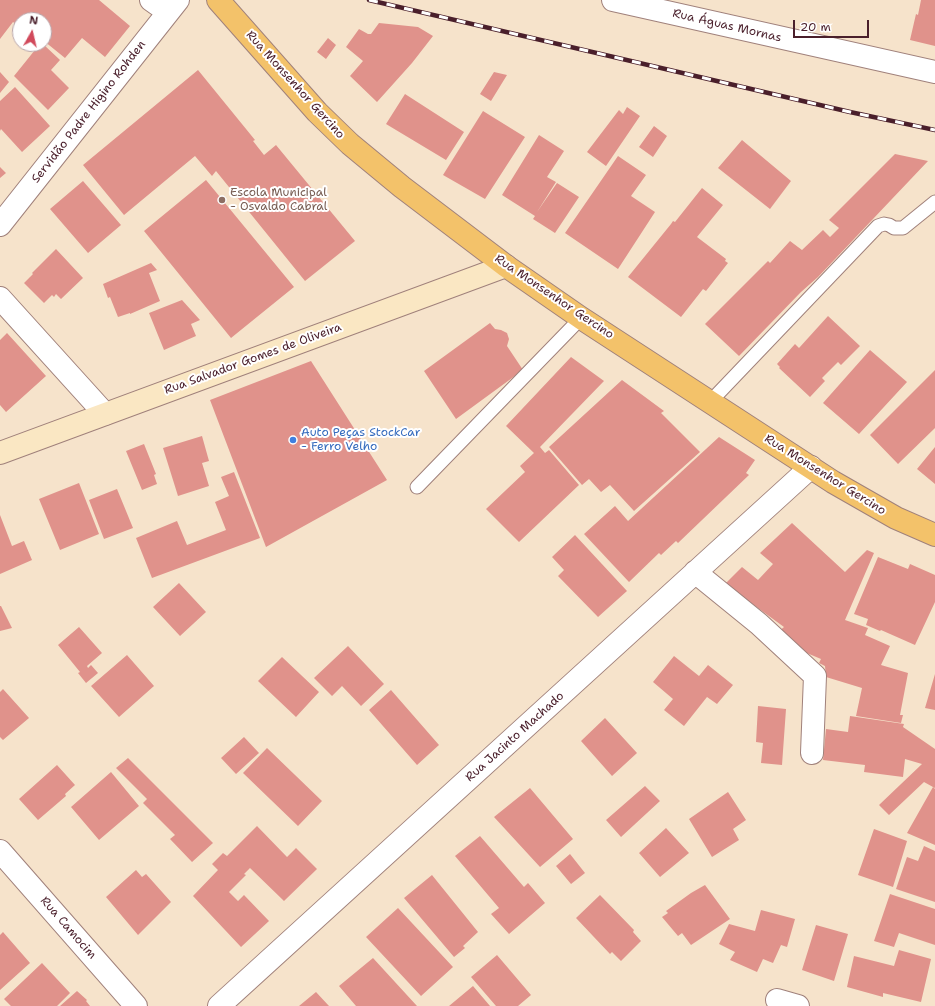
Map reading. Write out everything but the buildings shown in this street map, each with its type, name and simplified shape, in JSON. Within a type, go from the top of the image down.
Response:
[{"type":"main road","name":"Rua Monsenhor Gercino","points":[[218,0],[317,112],[350,144],[402,187],[506,266],[581,318],[810,467],[896,518],[935,536]]},
{"type":"street","points":[[151,0],[173,6]]},
{"type":"street","name":"Rua Águas Mornas","points":[[613,0],[935,72]]},
{"type":"street","name":"Servidão Padre Higino Rohden","points":[[0,225],[173,6]]},
{"type":"street","name":"Rua Salvador Gomes de Oliveira","points":[[0,453],[506,266]]},
{"type":"street","points":[[0,298],[105,414]]},
{"type":"street","name":"Rua Jacinto Machado","points":[[219,1006],[810,467]]},
{"type":"street","points":[[695,572],[759,624],[815,676],[812,753]]},
{"type":"street","name":"Rua Camocim","points":[[0,851],[136,1006]]},
{"type":"street","points":[[777,1000],[798,1006]]},
{"type":"lane","points":[[710,402],[878,226],[884,224],[894,228],[902,228],[935,202]]},
{"type":"lane","points":[[417,487],[581,318]]},
{"type":"railway","points":[[369,0],[850,112],[935,130]]},
{"type":"place","name":"Escola Municipal - Osvaldo Cabral","points":[[222,200]]},
{"type":"place","name":"Auto Peças StockCar - Ferro Velho","points":[[293,440]]}]
